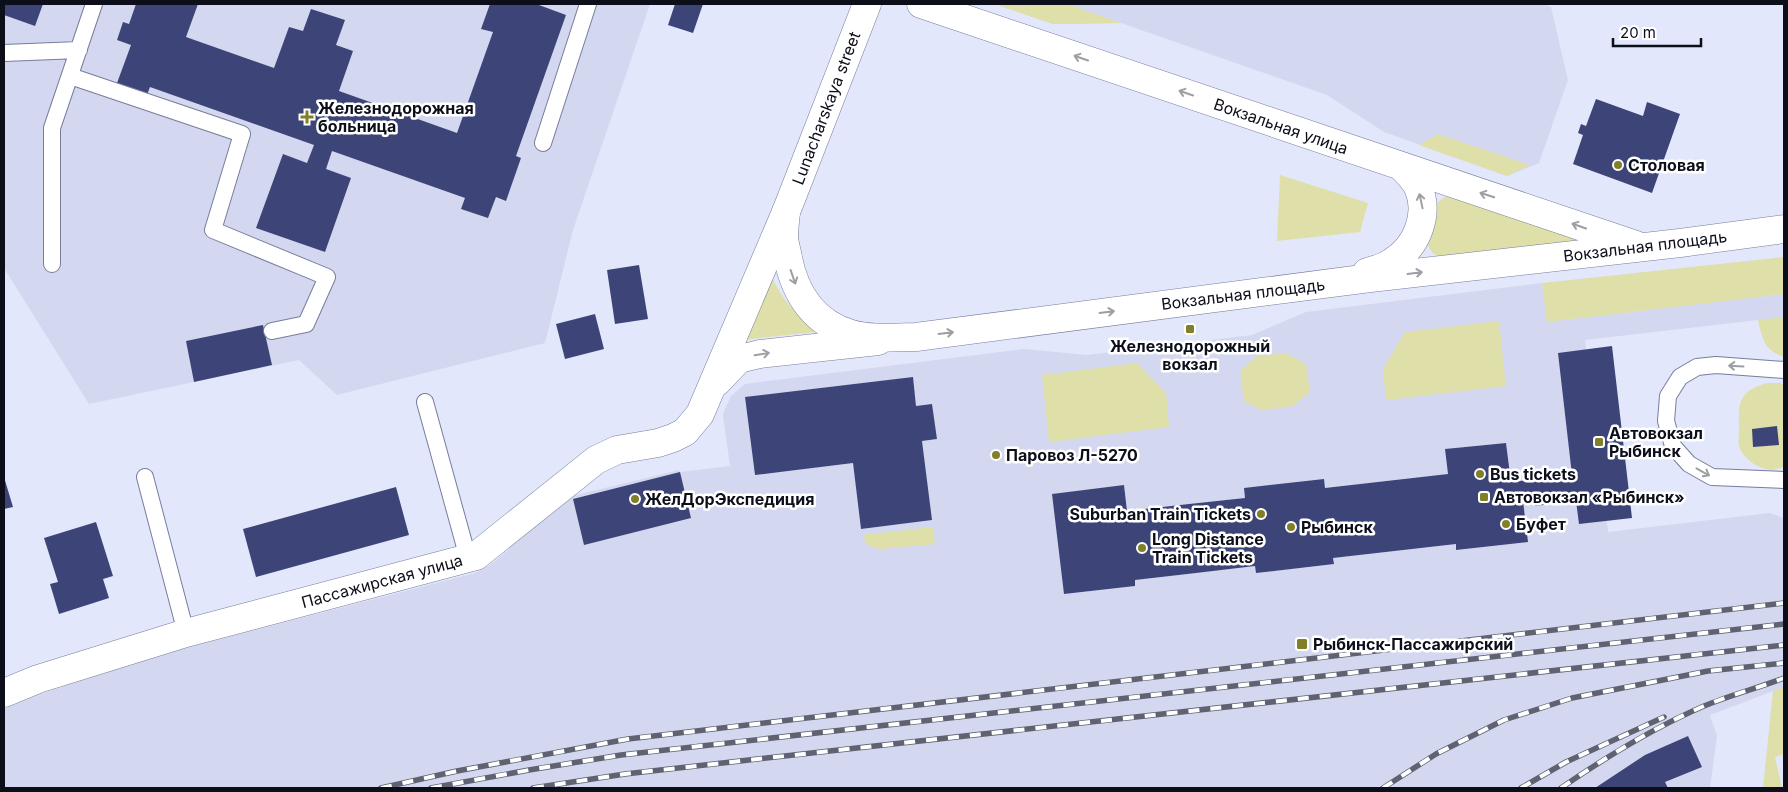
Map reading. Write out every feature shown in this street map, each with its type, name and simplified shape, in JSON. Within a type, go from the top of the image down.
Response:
[{"type":"street","name":"Lunacharskaya street","points":[[710,391],[786,212],[867,4]]},
{"type":"street","name":"Вокзальная улица","points":[[920,4],[1642,247]]},
{"type":"street","points":[[1332,283],[1369,272],[1393,262],[1412,243],[1422,221],[1422,204],[1417,186],[1401,166]]},
{"type":"street","name":"Вокзальная площадь","points":[[786,212],[784,241],[792,276],[800,296],[815,313],[835,327],[851,334],[869,337],[916,337],[1332,283],[1784,229]]},
{"type":"street","points":[[710,391],[739,359],[916,337]]},
{"type":"street","name":"Пассажирская улица","points":[[4,692],[38,679],[186,633],[476,556],[596,460],[617,450],[658,443],[685,432],[700,414],[710,391]]},
{"type":"lane","points":[[52,264],[52,128],[94,4]]},
{"type":"lane","points":[[543,143],[588,4]]},
{"type":"lane","points":[[4,53],[79,50]]},
{"type":"lane","points":[[70,76],[242,134],[213,230],[328,277],[306,324],[272,332]]},
{"type":"lane","points":[[1784,370],[1716,365],[1697,367],[1680,377],[1668,396],[1666,421],[1673,446],[1689,464],[1712,477],[1784,480]]},
{"type":"lane","points":[[425,402],[468,558]]},
{"type":"lane","points":[[146,477],[186,633]]},
{"type":"shaded area","name":"Железнодорожная больница","points":[[4,4],[650,4],[573,230],[545,343],[337,395],[299,360],[89,404],[4,268]]},
{"type":"shaded area","points":[[995,4],[1544,4],[1551,7],[1568,80],[1539,163],[1507,176],[1384,132],[1327,95],[1121,23],[1053,24]]},
{"type":"shaded area","points":[[1542,283],[1547,322],[1784,294],[1784,317],[1585,340],[1608,532],[1770,513],[1784,518],[1784,687],[1710,715],[1717,736],[1710,788],[4,788],[4,709],[41,694],[155,656],[475,573],[490,565],[572,496],[679,470],[680,472],[730,466],[723,416],[731,396],[745,384],[1024,349],[1087,355],[1252,335],[1306,312]],"holes":[[[913,377],[916,406],[932,405],[937,439],[922,441],[931,520],[861,529],[853,463],[755,475],[745,398]],[[1506,443],[1511,482],[1532,479],[1535,500],[1523,501],[1527,542],[1457,550],[1456,544],[1333,558],[1334,564],[1257,573],[1255,566],[1135,580],[1135,586],[1065,594],[1052,494],[1124,485],[1127,511],[1245,498],[1324,480],[1325,488],[1448,474],[1446,449]]]},
{"type":"green space","points":[[1001,4],[1067,4],[1121,23],[1053,24],[1000,6]]},
{"type":"green space","points":[[1438,134],[1530,165],[1507,176],[1419,145]]},
{"type":"green space","points":[[1280,175],[1368,203],[1360,232],[1277,241]]},
{"type":"green space","points":[[1451,195],[1599,244],[1442,259],[1434,254],[1429,247],[1427,242],[1428,231],[1436,204]]},
{"type":"green space","points":[[1784,257],[1784,294],[1547,322],[1542,283]]},
{"type":"green space","points":[[769,271],[779,291],[790,306],[805,319],[824,331],[742,340]]},
{"type":"green space","points":[[1784,317],[1784,357],[1772,351],[1765,343],[1758,320]]},
{"type":"green space","points":[[1499,321],[1506,386],[1386,400],[1383,369],[1405,332]]},
{"type":"green space","points":[[1286,353],[1306,364],[1310,392],[1293,406],[1261,410],[1244,401],[1240,371],[1257,356]]},
{"type":"green space","points":[[1137,363],[1166,393],[1169,427],[1049,442],[1042,375]]},
{"type":"green space","points":[[1767,383],[1780,383],[1784,385],[1784,467],[1773,470],[1768,470],[1753,463],[1744,455],[1739,446],[1740,404],[1751,390]]},
{"type":"green space","points":[[933,527],[935,544],[881,549],[869,545],[862,535]]},
{"type":"green space","points":[[1784,687],[1784,754],[1775,757],[1782,788],[1763,788],[1773,691]]},
{"type":"building","points":[[4,4],[43,4],[35,26],[4,15]]},
{"type":"building","points":[[136,4],[198,4],[186,37],[274,68],[289,27],[303,31],[311,9],[345,20],[336,45],[353,51],[339,91],[457,133],[493,32],[481,29],[490,4],[539,4],[566,15],[516,156],[521,158],[506,201],[496,197],[488,218],[461,209],[465,198],[332,151],[326,169],[351,178],[325,252],[256,228],[283,154],[307,163],[314,145],[150,87],[147,95],[117,83],[131,45],[117,40],[123,22],[129,24]]},
{"type":"building","points":[[675,4],[703,4],[693,33],[668,25]]},
{"type":"building","points":[[1596,99],[1643,116],[1647,102],[1680,114],[1652,193],[1573,164],[1583,135],[1578,133],[1581,124],[1586,126]]},
{"type":"building","points":[[639,265],[648,319],[615,324],[607,270]]},
{"type":"building","points":[[595,314],[604,349],[565,359],[556,324]]},
{"type":"building","points":[[263,325],[272,365],[194,382],[186,341]]},
{"type":"building","name":"Рыбинск","points":[[1612,346],[1632,518],[1579,524],[1576,501],[1535,506],[1535,500],[1523,501],[1528,542],[1456,550],[1456,544],[1333,558],[1334,564],[1256,573],[1255,566],[1135,580],[1135,586],[1064,594],[1052,494],[1124,485],[1127,511],[1245,498],[1244,488],[1324,479],[1325,488],[1448,474],[1445,449],[1506,443],[1511,482],[1572,475],[1558,353]]},
{"type":"building","points":[[913,377],[916,406],[932,404],[937,439],[922,441],[932,520],[861,529],[853,463],[755,475],[745,397]]},
{"type":"building","points":[[1777,426],[1779,445],[1753,447],[1752,429]]},
{"type":"building","points":[[680,472],[691,518],[584,545],[573,499]]},
{"type":"building","points":[[4,477],[13,507],[4,509]]},
{"type":"building","points":[[396,487],[409,535],[256,577],[243,529]]},
{"type":"building","points":[[96,522],[113,576],[103,579],[109,598],[59,614],[50,584],[58,582],[44,538]]},
{"type":"building","points":[[1688,736],[1702,767],[1665,782],[1668,788],[1595,788],[1645,755]]},
{"type":"railway","points":[[381,788],[457,771],[628,739],[1784,603]]},
{"type":"railway","points":[[431,788],[621,755],[1784,624]]},
{"type":"railway","points":[[533,788],[625,774],[1784,645]]},
{"type":"railway","points":[[1383,788],[1436,754],[1504,720],[1572,698],[1708,671],[1784,663]]},
{"type":"railway","points":[[1561,788],[1613,754],[1666,724],[1714,702],[1784,678]]},
{"type":"railway","points":[[1521,788],[1566,762],[1664,717]]},
{"type":"place","name":"Железнодорожная больница","points":[[307,117]]},
{"type":"place","name":"Столовая","points":[[1618,165]]},
{"type":"place","name":"Железнодорожный вокзал","points":[[1190,329]]},
{"type":"place","name":"Автовокзал Рыбинск","points":[[1599,442]]},
{"type":"place","name":"Паровоз Л-5270","points":[[996,455]]},
{"type":"place","name":"Bus tickets","points":[[1480,474]]},
{"type":"place","name":"Автовокзал «Рыбинск»","points":[[1484,497]]},
{"type":"place","name":"ЖелДорЭкспедиция","points":[[635,499]]},
{"type":"place","name":"Suburban Train Tickets","points":[[1261,514]]},
{"type":"place","name":"Буфет","points":[[1506,524]]},
{"type":"place","name":"Рыбинск","points":[[1291,527]]},
{"type":"place","name":"Long Distance Train Tickets","points":[[1142,548]]},
{"type":"place","name":"Рыбинск-Пассажирский","points":[[1302,644]]}]
